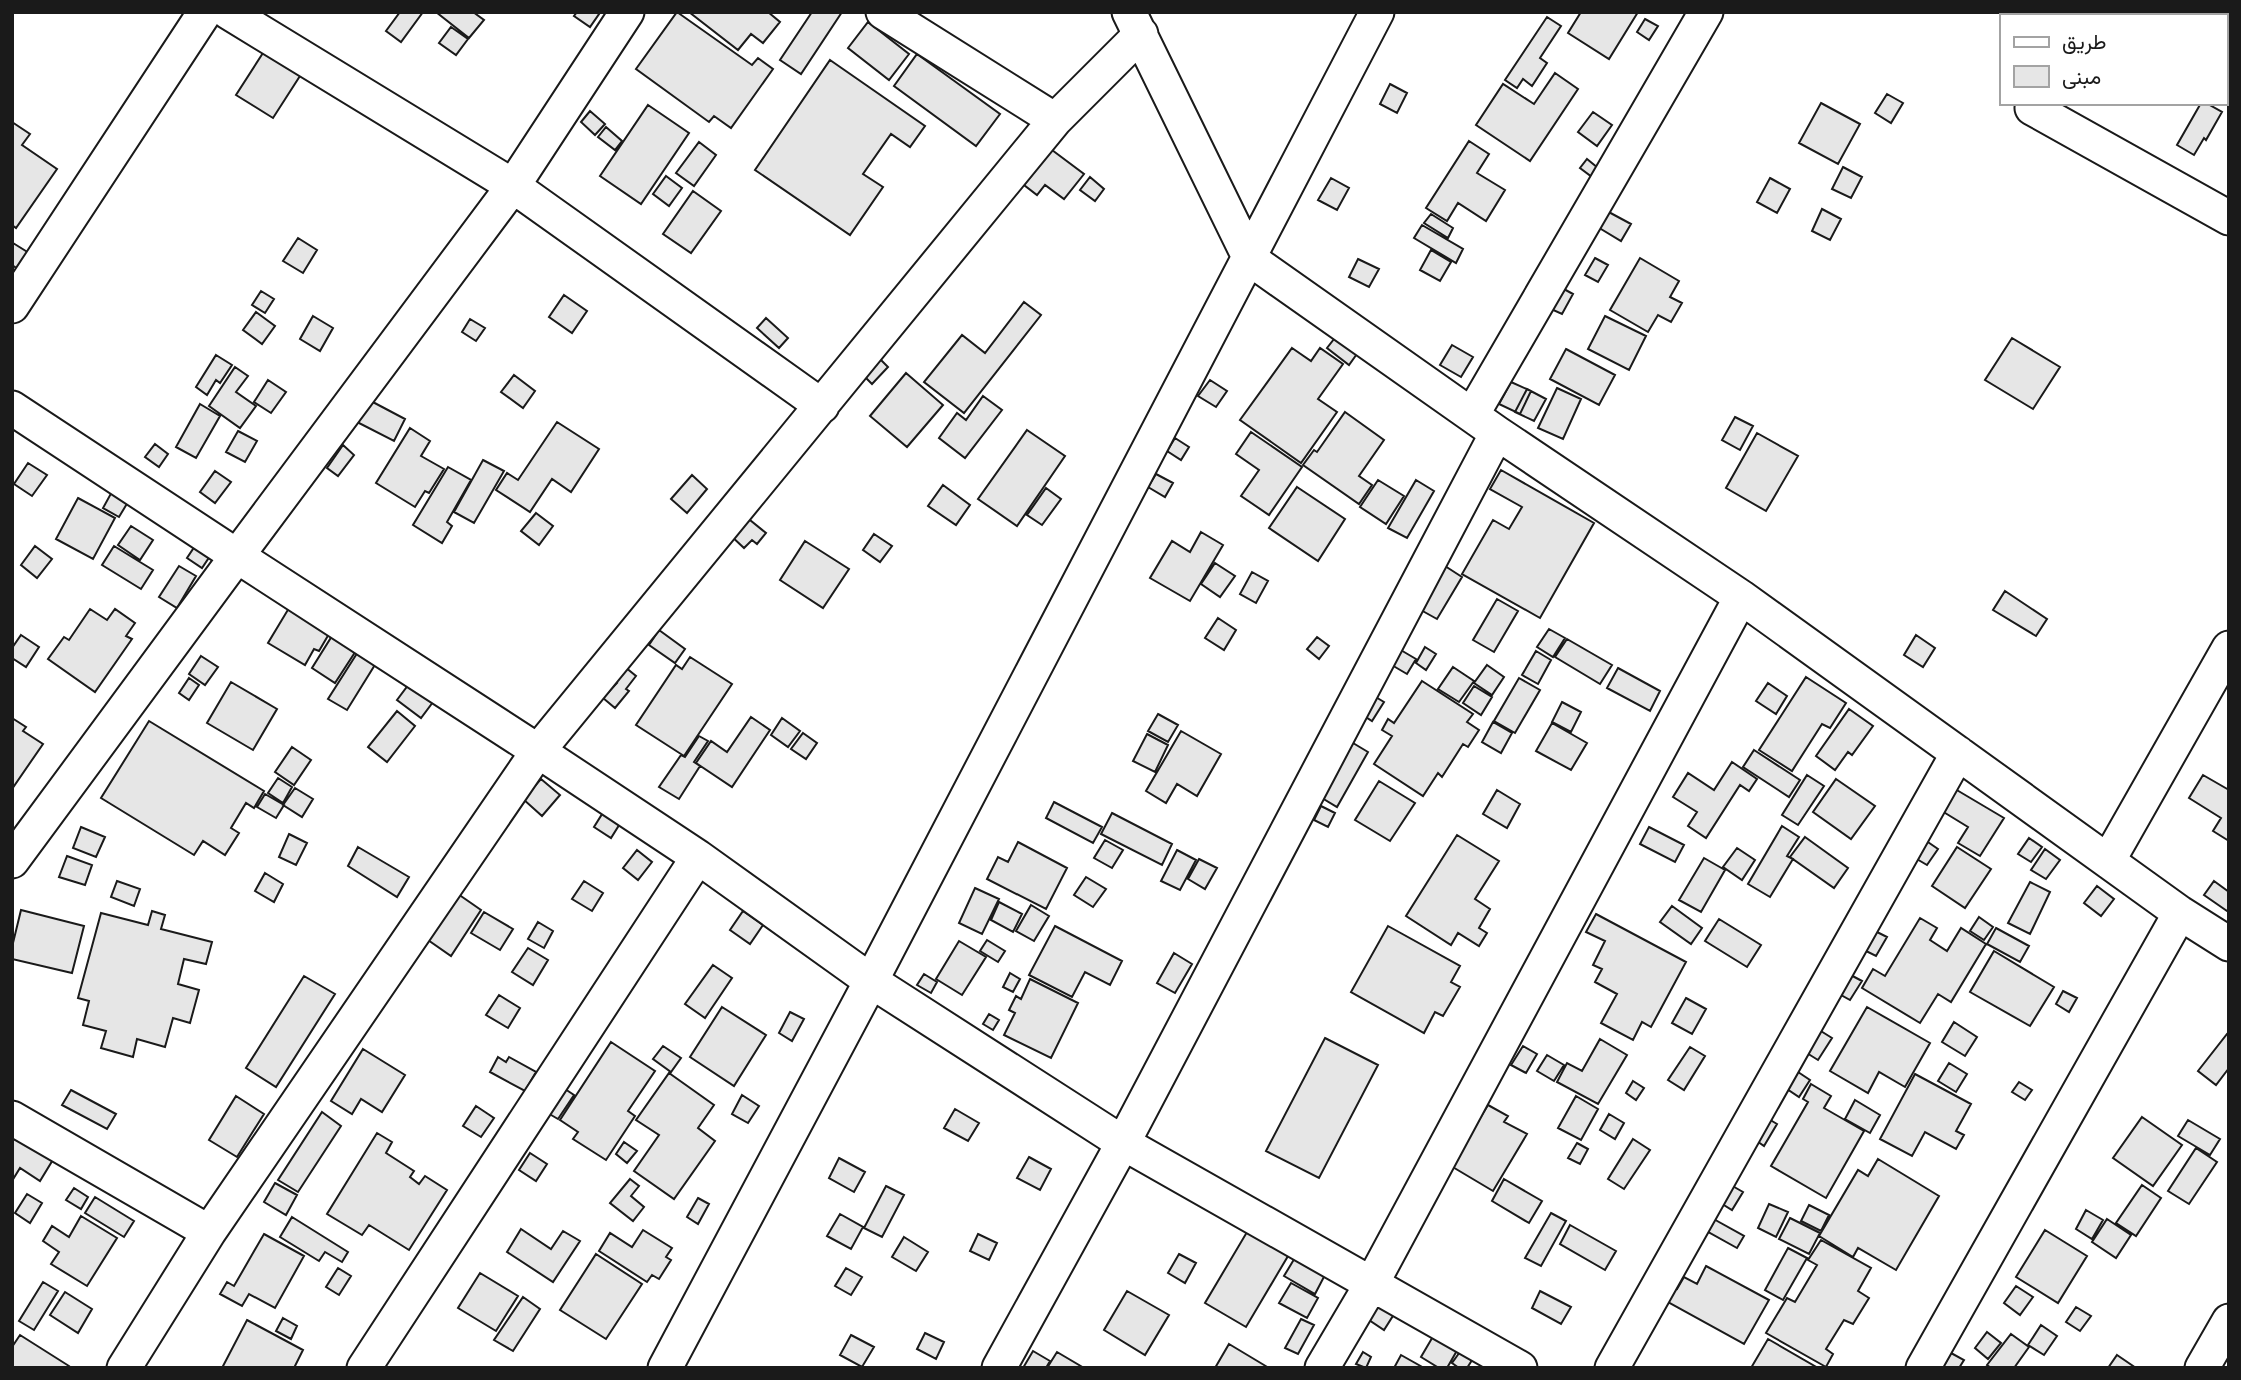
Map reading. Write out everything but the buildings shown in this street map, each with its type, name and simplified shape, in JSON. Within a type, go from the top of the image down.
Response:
[{"type":"street","points":[[12,306],[205,12]]},
{"type":"street","points":[[228,12],[513,186],[822,406]]},
{"type":"street","points":[[12,861],[513,186],[627,12]]},
{"type":"street","points":[[883,12],[1055,120]]},
{"type":"street","points":[[665,1368],[871,981],[1377,12]]},
{"type":"street","points":[[999,1368],[1123,1143],[1485,424],[1706,12]]},
{"type":"street","points":[[124,1368],[209,1232],[538,751],[1135,23],[1250,259],[1485,424],[1741,597],[2180,913],[2229,944]]},
{"type":"street","points":[[2033,105],[2032,108],[2229,218]]},
{"type":"street","points":[[12,408],[538,751],[698,857],[871,981],[1123,1143],[1520,1368]]},
{"type":"street","points":[[1322,1368],[1371,1285],[1741,597]]},
{"type":"street","points":[[2108,861],[2229,648]]},
{"type":"street","points":[[1612,1368],[1958,753]]},
{"type":"street","points":[[364,1368],[698,857]]},
{"type":"street","points":[[1923,1368],[2180,913]]},
{"type":"street","points":[[12,1118],[209,1232]]},
{"type":"street","points":[[2203,1368],[2229,1321]]}]
